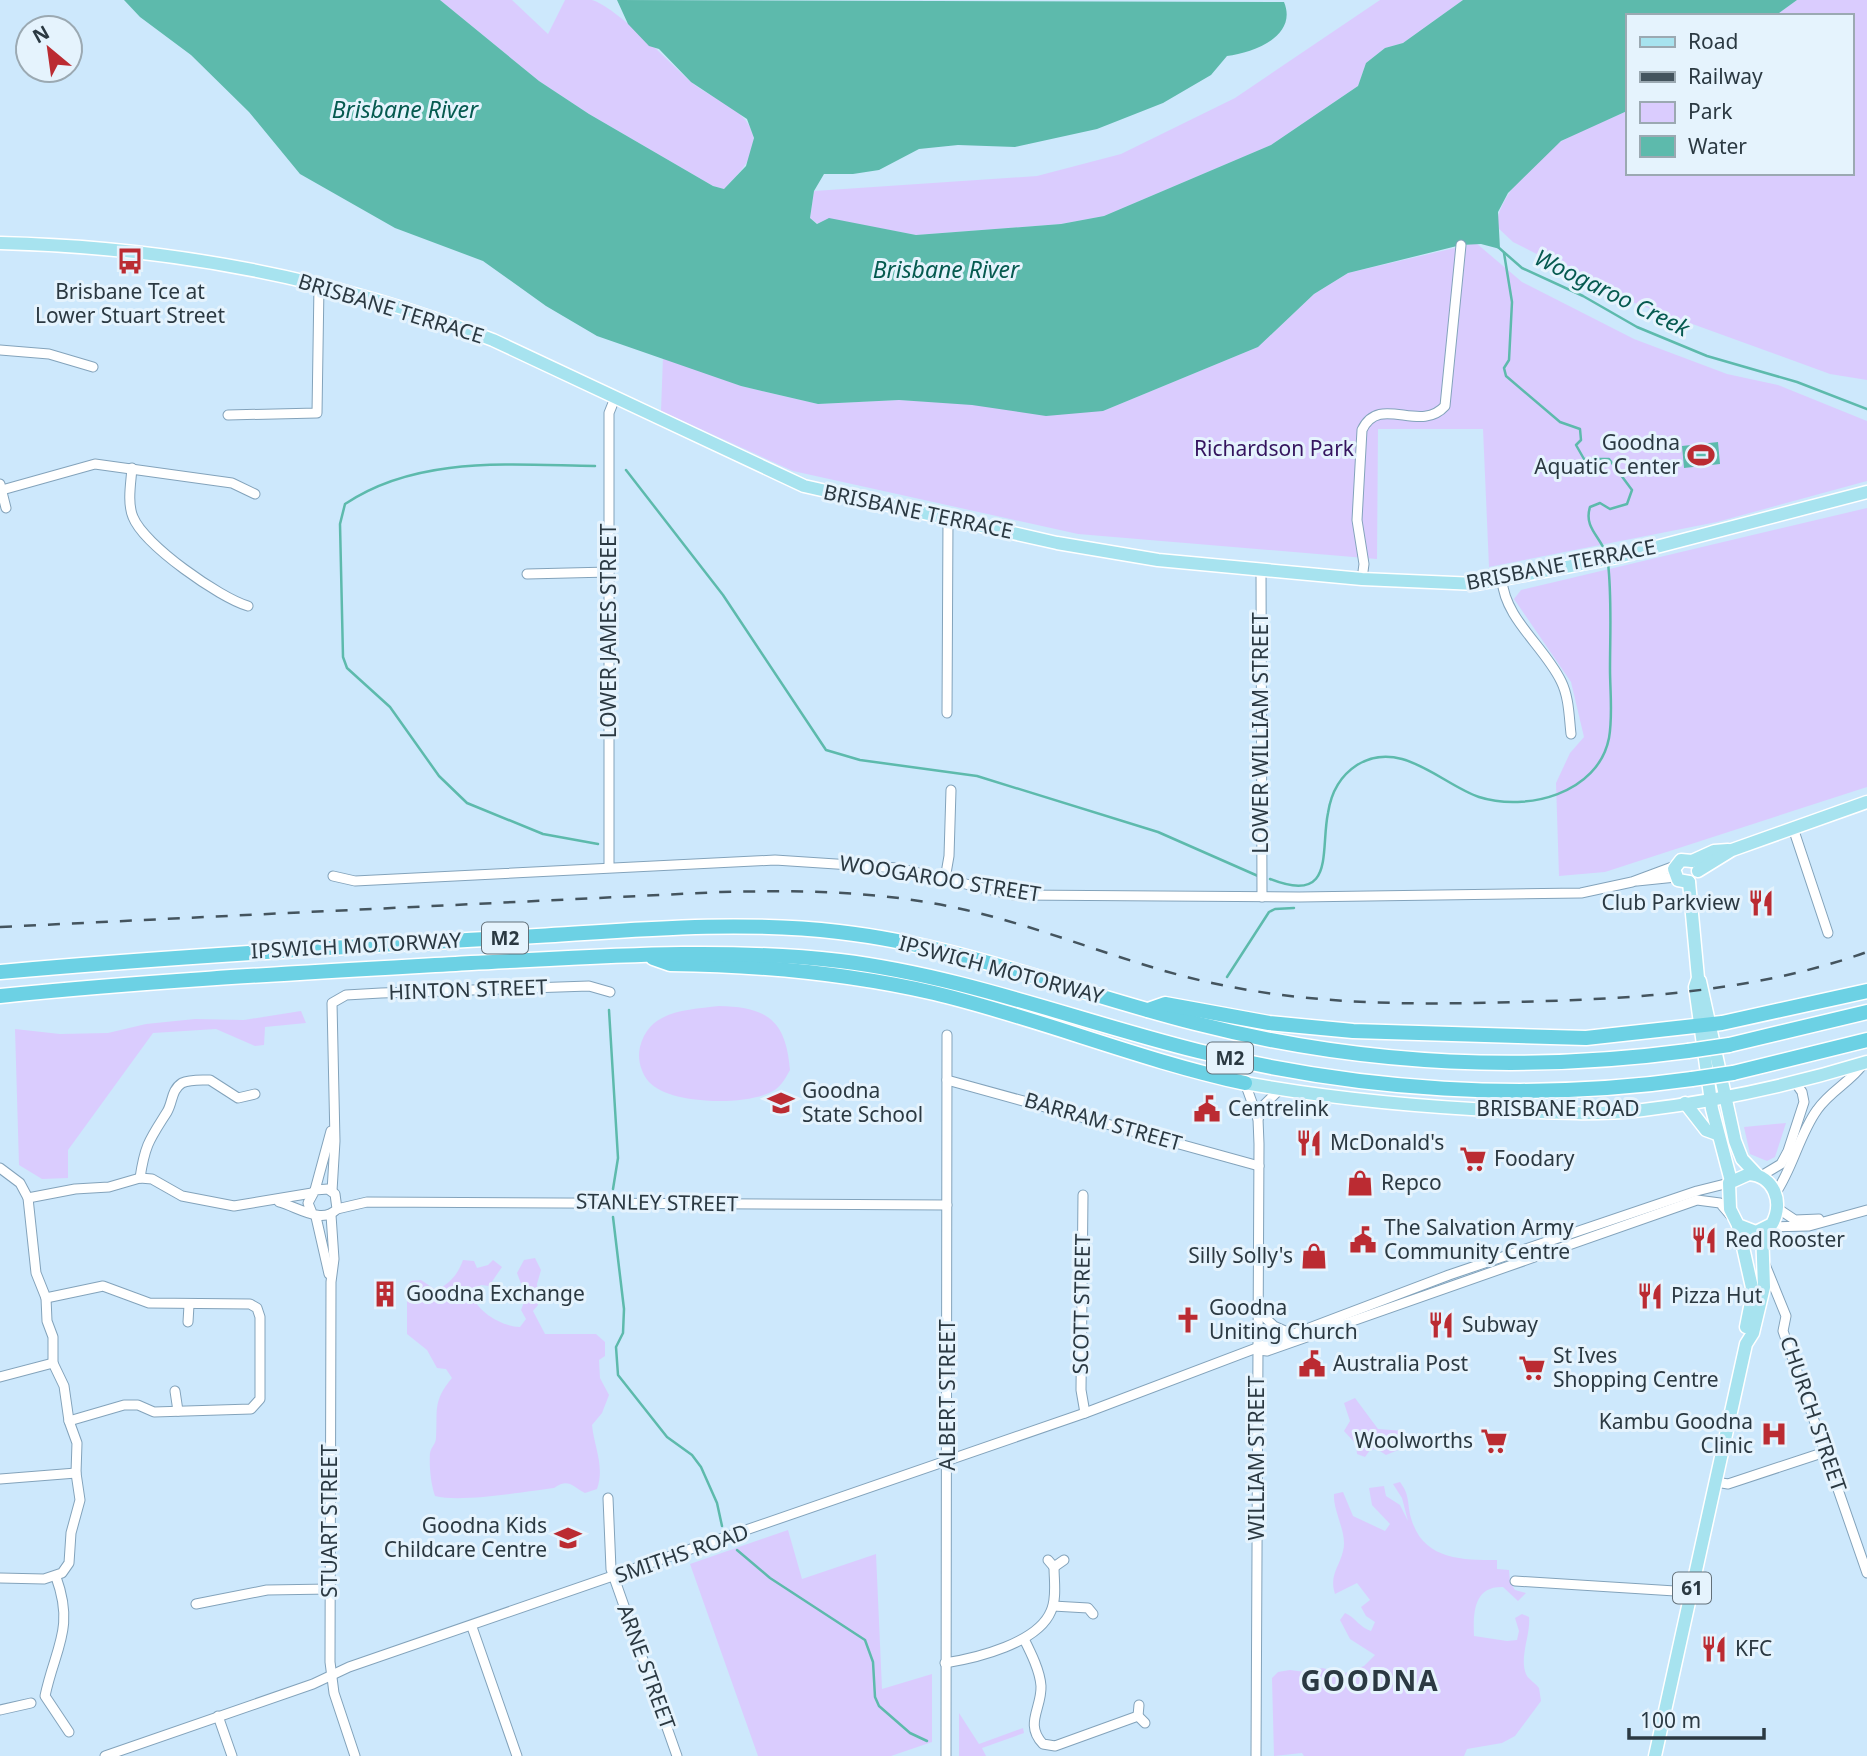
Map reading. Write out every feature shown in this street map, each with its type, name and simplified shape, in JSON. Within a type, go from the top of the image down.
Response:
[{"type":"highway","name":"IPSWICH MOTORWAY","points":[[0,972],[228,954],[678,927],[774,927],[858,934],[926,946],[1149,1010],[1291,1044],[1412,1061],[1559,1064],[1688,1051],[1729,1045],[1867,1012]]},
{"type":"highway","name":"IPSWICH MOTORWAY","points":[[0,996],[256,975],[646,955],[757,954],[883,967],[974,987],[1229,1058],[1383,1084],[1464,1090],[1570,1090],[1692,1079],[1733,1073],[1867,1040]]},
{"type":"highway","points":[[646,955],[670,964],[782,968],[884,982],[971,1003],[1161,1063],[1245,1083]]},
{"type":"highway","points":[[1149,1010],[1165,1004],[1309,1027],[1514,1038],[1613,1037],[1706,1025],[1867,991]]},
{"type":"main road","name":"BRISBANE TERRACE","points":[[0,243],[183,256],[319,285],[450,324],[804,486],[1126,556],[1362,579],[1461,584],[1502,580],[1618,557],[1867,492]]},
{"type":"main road","points":[[1777,1208],[1771,1184],[1759,1175],[1737,1149],[1718,1096],[1706,1025],[1703,986],[1698,978],[1689,882],[1695,866],[1714,851],[1732,850],[1867,802]]},
{"type":"main road","points":[[1689,882],[1682,882],[1675,871],[1681,860],[1695,866]]},
{"type":"main road","name":"BRISBANE ROAD","points":[[1245,1083],[1380,1102],[1541,1112],[1642,1110],[1795,1082],[1865,1063]]},
{"type":"main road","points":[[1718,1096],[1717,1135],[1730,1182],[1742,1175],[1759,1175]]},
{"type":"main road","points":[[1685,1103],[1706,1130],[1717,1135]]},
{"type":"main road","name":"61","points":[[1730,1182],[1736,1222],[1753,1292],[1744,1332],[1746,1344]]},
{"type":"main road","name":"61","points":[[1655,1756],[1746,1344],[1753,1333],[1764,1287],[1761,1255],[1765,1229],[1777,1208]]},
{"type":"main road","points":[[1736,1222],[1747,1231],[1765,1229]]},
{"type":"street","points":[[1362,579],[1364,564],[1357,520],[1362,430],[1367,419],[1377,413],[1427,418],[1437,415],[1445,406],[1461,245]]},
{"type":"street","points":[[228,415],[317,413],[319,285]]},
{"type":"street","points":[[0,349],[49,354],[93,367]]},
{"type":"street","name":"LOWER JAMES STREET","points":[[610,866],[609,413],[615,398]]},
{"type":"street","points":[[6,508],[1,487],[95,464],[232,482],[255,494]]},
{"type":"street","points":[[132,468],[132,516],[143,533],[213,591],[248,607]]},
{"type":"street","points":[[947,713],[948,519]]},
{"type":"street","name":"LOWER WILLIAM STREET","points":[[1261,569],[1262,897]]},
{"type":"street","points":[[527,574],[609,572]]},
{"type":"street","points":[[1502,580],[1507,603],[1562,681],[1569,704],[1571,734]]},
{"type":"street","points":[[945,879],[950,856],[951,790]]},
{"type":"street","points":[[1793,828],[1828,933]]},
{"type":"street","name":"WOOGAROO STREET","points":[[333,876],[355,881],[744,859],[809,860],[897,868],[988,891],[1043,897],[1294,897],[1569,894],[1602,890],[1675,871]]},
{"type":"street","name":"HINTON STREET","points":[[333,1119],[333,1021],[330,1006],[346,995],[589,986],[610,992]]},
{"type":"street","name":"ALBERT STREET","points":[[946,1756],[947,1035]]},
{"type":"street","points":[[1775,1194],[1817,1110],[1835,1088],[1859,1071],[1865,1063]]},
{"type":"street","points":[[140,1178],[144,1155],[154,1127],[167,1113],[174,1092],[182,1084],[210,1080],[238,1098],[255,1094]]},
{"type":"street","name":"BARRAM STREET","points":[[947,1080],[1259,1166]]},
{"type":"street","points":[[1759,1175],[1781,1164],[1788,1151],[1804,1102],[1802,1092],[1795,1082]]},
{"type":"street","name":"WILLIAM STREET","points":[[1245,1083],[1258,1119],[1259,1166],[1256,1756]]},
{"type":"street","points":[[1258,1119],[1263,1106],[1280,1089]]},
{"type":"street","points":[[314,1215],[308,1203],[314,1192],[333,1119]]},
{"type":"street","points":[[275,1201],[314,1215],[334,1212],[333,1119]]},
{"type":"street","points":[[0,1168],[20,1183],[28,1198],[36,1273],[47,1298],[47,1321],[53,1337],[53,1363],[64,1386],[69,1421],[77,1443],[76,1473],[80,1500],[71,1533],[73,1547],[69,1563],[56,1577],[0,1578]]},
{"type":"street","points":[[28,1198],[75,1189],[109,1187],[140,1178],[152,1179],[182,1196],[234,1206],[275,1201],[324,1188],[334,1192]]},
{"type":"street","name":"SMITHS ROAD","points":[[105,1756],[1085,1413],[1489,1261],[1730,1182]]},
{"type":"street","name":"STANLEY STREET","points":[[334,1192],[367,1202],[947,1205]]},
{"type":"street","name":"SCOTT STREET","points":[[1083,1195],[1081,1390],[1085,1413]]},
{"type":"street","name":"SMITHS ROAD","points":[[1258,1350],[1267,1351],[1332,1329],[1697,1200],[1720,1203],[1736,1222]]},
{"type":"street","name":"STANLEY STREET","points":[[334,1212],[367,1202]]},
{"type":"street","points":[[1777,1208],[1795,1220],[1828,1219]]},
{"type":"street","points":[[1765,1229],[1802,1227],[1867,1210]]},
{"type":"street","name":"STUART STREET","points":[[334,1212],[331,1282],[331,1675],[355,1756]]},
{"type":"street","name":"STUART STREET","points":[[314,1215],[331,1282]]},
{"type":"street","name":"CHURCH STREET","points":[[1761,1255],[1786,1316],[1783,1331],[1867,1573]]},
{"type":"street","points":[[47,1298],[103,1286],[149,1303],[241,1303],[257,1308],[260,1317],[258,1405],[251,1409],[154,1412],[138,1405],[124,1405],[69,1421]]},
{"type":"street","points":[[188,1322],[189,1305]]},
{"type":"street","points":[[1260,1313],[1274,1326],[1292,1334]]},
{"type":"street","points":[[0,1377],[53,1363]]},
{"type":"street","points":[[175,1391],[178,1411]]},
{"type":"street","points":[[1716,1482],[1728,1484],[1825,1452]]},
{"type":"street","points":[[0,1479],[76,1473]]},
{"type":"street","name":"ARNE STREET","points":[[608,1498],[609,1556],[614,1577],[677,1756]]},
{"type":"street","points":[[945,1663],[965,1660],[1024,1639],[1038,1629],[1053,1606],[1051,1563],[1064,1560]]},
{"type":"street","points":[[56,1577],[66,1608],[60,1651],[45,1696],[69,1732]]},
{"type":"street","points":[[1515,1581],[1691,1592]]},
{"type":"street","points":[[196,1604],[275,1590],[330,1589]]},
{"type":"street","points":[[1053,1606],[1091,1607]]},
{"type":"street","points":[[472,1627],[517,1756]]},
{"type":"street","points":[[1024,1639],[1041,1685],[1033,1719],[1037,1737],[1043,1744],[1055,1746],[1141,1720],[1139,1705]]},
{"type":"street","points":[[0,1710],[32,1703]]},
{"type":"street","points":[[218,1716],[232,1756]]},
{"type":"green space","points":[[440,0],[512,0],[548,34],[565,0],[592,0],[602,5],[628,24],[690,81],[743,117],[753,135],[754,143],[749,158],[724,189],[713,186],[589,114],[539,81]]},
{"type":"green space","points":[[1380,0],[1463,0],[1403,43],[1385,48],[1366,63],[1358,86],[1271,145],[1104,216],[1061,224],[916,235],[829,219],[818,224],[810,218],[814,191],[1037,176],[1121,154],[1235,98]]},
{"type":"green space","points":[[1797,0],[1867,0],[1867,380],[1830,374],[1629,301],[1513,242],[1496,226],[1511,190],[1541,156],[1570,137],[1626,111],[1626,175],[1853,175],[1853,14],[1778,14]]},
{"type":"green space","name":"Richardson Park","points":[[1476,243],[1522,282],[1634,339],[1727,374],[1778,385],[1867,421],[1867,481],[1717,522],[1489,567],[1483,429],[1378,429],[1377,559],[1078,534],[793,471],[661,411],[663,357],[741,386],[818,404],[899,400],[1103,411],[1258,347],[1314,294],[1348,273]]},
{"type":"green space","points":[[1867,508],[1867,787],[1605,872],[1559,876],[1556,783],[1570,753],[1584,737],[1571,682],[1514,599],[1521,590]]},
{"type":"green space","points":[[719,1006],[750,1009],[771,1020],[778,1028],[788,1053],[790,1070],[781,1084],[761,1096],[709,1101],[674,1095],[659,1090],[649,1082],[640,1066],[639,1052],[645,1035],[652,1026],[671,1014]]},
{"type":"green space","points":[[301,1011],[306,1023],[265,1027],[264,1045],[255,1046],[216,1029],[153,1033],[68,1150],[68,1178],[42,1179],[19,1165],[15,1029],[60,1034],[108,1033],[146,1024],[195,1019],[244,1020]]},
{"type":"green space","points":[[1786,1123],[1775,1157],[1767,1161],[1750,1154],[1744,1127]]},
{"type":"green space","points":[[535,1258],[541,1270],[537,1284],[538,1305],[533,1311],[545,1334],[596,1334],[605,1342],[605,1356],[599,1360],[600,1378],[609,1395],[602,1413],[592,1425],[600,1473],[597,1489],[585,1493],[567,1483],[554,1488],[495,1496],[435,1496],[430,1453],[436,1440],[439,1400],[452,1378],[446,1369],[437,1368],[427,1350],[407,1334],[407,1286],[411,1281],[421,1280],[436,1290],[453,1278],[463,1260],[474,1261],[477,1268],[488,1265],[493,1260],[502,1267],[489,1286],[481,1285],[471,1292],[478,1305],[490,1316],[505,1324],[520,1327],[526,1319],[521,1310],[526,1297],[517,1273],[524,1260]]},
{"type":"green space","points":[[1355,1398],[1378,1429],[1404,1431],[1409,1439],[1408,1446],[1386,1455],[1377,1449],[1370,1450],[1365,1457],[1357,1454],[1356,1444],[1344,1431],[1350,1421],[1344,1403]]},
{"type":"green space","points":[[1400,1482],[1407,1495],[1411,1518],[1424,1542],[1434,1550],[1457,1558],[1497,1560],[1497,1569],[1509,1570],[1510,1582],[1515,1590],[1526,1593],[1518,1601],[1503,1587],[1486,1591],[1477,1602],[1474,1636],[1517,1640],[1519,1631],[1515,1618],[1522,1614],[1529,1617],[1525,1669],[1527,1676],[1539,1688],[1541,1701],[1515,1736],[1502,1743],[1467,1749],[1464,1756],[1304,1756],[1302,1753],[1274,1756],[1272,1678],[1278,1672],[1305,1672],[1322,1668],[1345,1673],[1364,1666],[1375,1655],[1350,1639],[1340,1620],[1345,1613],[1371,1631],[1375,1622],[1366,1616],[1361,1607],[1370,1600],[1357,1583],[1335,1594],[1334,1577],[1344,1544],[1334,1494],[1343,1492],[1353,1516],[1385,1531],[1390,1524],[1372,1505],[1369,1488],[1384,1486],[1386,1496],[1400,1505],[1408,1521],[1402,1498],[1393,1484]]},
{"type":"green space","points":[[788,1530],[802,1579],[876,1554],[882,1689],[932,1674],[932,1742],[891,1756],[758,1756],[690,1564]]},
{"type":"green space","points":[[959,1713],[979,1744],[1023,1728],[1024,1733],[982,1748],[986,1756],[959,1756]]},
{"type":"water","name":"Brisbane River","points":[[124,0],[440,0],[539,81],[589,114],[713,186],[724,189],[746,166],[754,138],[747,119],[691,82],[659,49],[649,46],[628,24],[617,0],[1284,2],[1287,14],[1285,24],[1271,41],[1261,47],[1227,56],[1211,75],[1163,103],[1097,129],[1015,147],[958,145],[919,149],[879,170],[853,174],[824,174],[814,191],[810,218],[817,224],[829,218],[916,235],[1061,224],[1104,216],[1271,145],[1358,86],[1366,63],[1385,48],[1403,43],[1463,0],[1797,0],[1778,14],[1626,14],[1626,111],[1561,141],[1508,193],[1498,212],[1500,249],[1481,244],[1461,245],[1348,273],[1314,294],[1258,347],[1103,411],[1046,416],[972,405],[899,400],[818,404],[741,386],[597,336],[546,306],[483,261],[395,228],[300,174],[249,112],[191,55],[140,17]]},
{"type":"water","name":"Goodna Aquatic Center","points":[[1718,442],[1720,464],[1684,468],[1682,446]]},
{"type":"waterway","name":"Woogaroo Creek","points":[[1498,247],[1522,268],[1583,296],[1637,327],[1707,356],[1797,382],[1867,409]]},
{"type":"waterway","points":[[1504,253],[1512,302],[1509,360],[1504,368],[1506,376],[1560,422],[1580,429],[1581,440],[1576,445],[1584,459],[1609,459],[1632,490],[1627,504],[1610,509],[1600,503],[1590,507],[1591,527],[1607,557]]},
{"type":"waterway","points":[[595,466],[466,466],[403,477],[373,488],[345,504],[340,524],[343,657],[347,668],[390,707],[439,776],[467,803],[543,834],[598,844]]},
{"type":"waterway","points":[[626,470],[723,595],[826,750],[860,760],[977,776],[1158,832],[1258,876]]},
{"type":"waterway","points":[[1270,879],[1291,885],[1306,885],[1315,880],[1324,857],[1328,813],[1334,792],[1351,769],[1373,758],[1405,760],[1465,791],[1498,801],[1538,800],[1558,794],[1591,773],[1602,757],[1610,730],[1608,563]]},
{"type":"waterway","points":[[1227,977],[1269,912],[1294,908]]},
{"type":"waterway","points":[[609,1010],[618,1158],[613,1189]]},
{"type":"waterway","points":[[613,1217],[624,1309],[623,1333],[616,1347],[618,1375],[667,1437],[692,1455],[701,1467],[717,1503],[722,1526]]},
{"type":"waterway","points":[[737,1550],[770,1578],[865,1640],[873,1662],[875,1697],[879,1706],[910,1733],[927,1741]]},
{"type":"railway","points":[[0,927],[721,892],[844,893],[905,899],[966,910],[1028,927],[1150,967],[1212,983],[1287,996],[1400,1003],[1559,1001],[1693,991],[1781,976],[1825,966],[1867,952]]},
{"type":"place","name":"Brisbane Tce at Lower Stuart Street","points":[[130,261]]},
{"type":"place","name":"Goodna Aquatic Center","points":[[1701,455]]},
{"type":"place","name":"Club Parkview","points":[[1761,903]]},
{"type":"place","name":"Goodna State School","points":[[781,1103]]},
{"type":"place","name":"Centrelink","points":[[1207,1109]]},
{"type":"place","name":"McDonald's","points":[[1309,1143]]},
{"type":"place","name":"Foodary","points":[[1473,1159]]},
{"type":"place","name":"Repco","points":[[1360,1183]]},
{"type":"place","name":"The Salvation Army Community Centre","points":[[1363,1240]]},
{"type":"place","name":"Red Rooster","points":[[1704,1240]]},
{"type":"place","name":"Silly Solly's","points":[[1314,1256]]},
{"type":"place","name":"Goodna Exchange","points":[[385,1294]]},
{"type":"place","name":"Pizza Hut","points":[[1650,1296]]},
{"type":"place","name":"Goodna Uniting Church","points":[[1188,1320]]},
{"type":"place","name":"Subway","points":[[1441,1325]]},
{"type":"place","name":"Australia Post","points":[[1312,1364]]},
{"type":"place","name":"St Ives Shopping Centre","points":[[1532,1368]]},
{"type":"place","name":"Kambu Goodna Clinic","points":[[1774,1434]]},
{"type":"place","name":"Woolworths","points":[[1494,1441]]},
{"type":"place","name":"Goodna Kids Childcare Centre","points":[[568,1538]]},
{"type":"place","name":"KFC","points":[[1714,1649]]},
{"type":"district","name":"GOODNA","points":[[1370,1681]]}]
